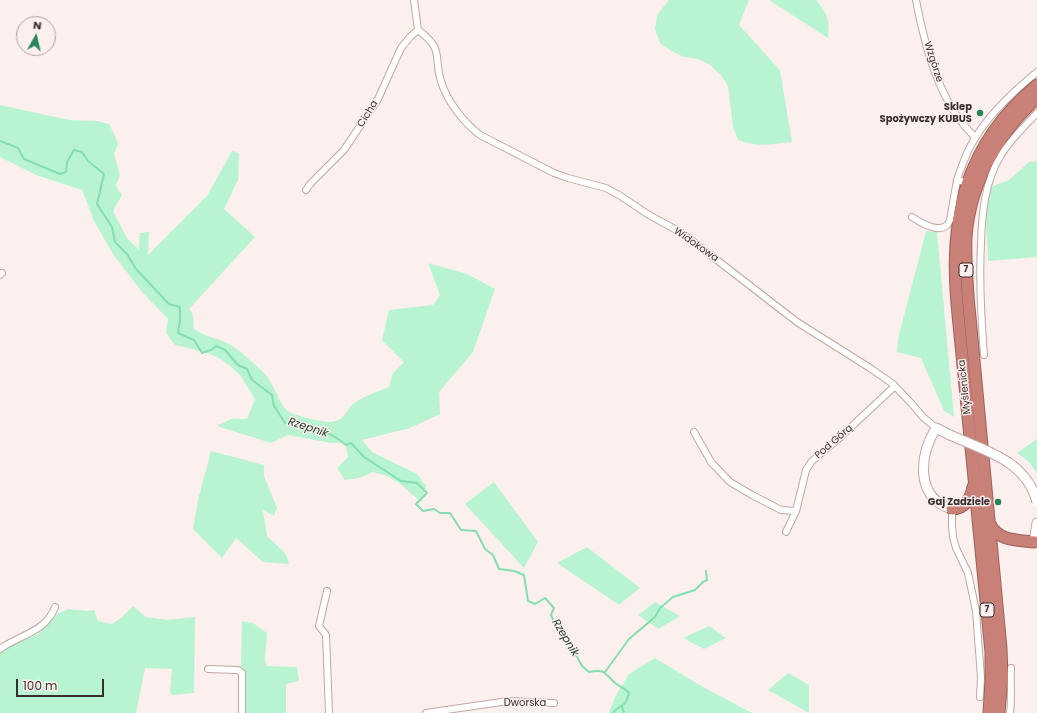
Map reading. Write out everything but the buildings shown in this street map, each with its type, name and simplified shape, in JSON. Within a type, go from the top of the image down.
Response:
[{"type":"highway","name":"Myślenicka","points":[[999,713],[1001,656],[993,563],[974,480],[955,272],[957,228],[962,200],[968,183],[997,119],[1037,85]]},
{"type":"highway","name":"Myślenicka","points":[[989,713],[991,658],[966,263],[966,236],[973,201],[986,164],[1008,129],[1025,109],[1037,98]]},
{"type":"highway","points":[[952,509],[960,508],[968,501],[972,493],[974,480]]},
{"type":"highway","points":[[952,509],[968,513],[983,522],[998,535],[1011,539],[1036,542]]},
{"type":"highway","points":[[993,563],[998,547],[1002,542],[1011,539]]},
{"type":"street","points":[[414,0],[418,30]]},
{"type":"street","name":"Wzgórze","points":[[916,0],[936,77],[954,112],[975,138]]},
{"type":"street","name":"Cicha","points":[[306,190],[348,144],[378,99],[401,48],[418,30]]},
{"type":"street","name":"Widokowa","points":[[418,30],[427,37],[437,53],[440,79],[444,91],[464,120],[480,135],[554,173],[606,188],[649,215],[682,233],[797,322],[870,368],[895,386],[923,417],[936,428]]},
{"type":"street","points":[[912,217],[931,227],[942,227],[947,225],[950,220],[957,180],[965,157],[975,138],[997,119],[1009,96],[1037,72]]},
{"type":"street","points":[[984,355],[980,288],[982,216],[984,199],[992,175],[1002,154],[1037,113]]},
{"type":"street","points":[[957,180],[968,183]]},
{"type":"street","name":"Pod Górą","points":[[786,532],[796,511],[806,470],[812,461],[836,441],[895,386]]},
{"type":"street","points":[[980,697],[980,670],[975,604],[968,573],[955,542],[952,525],[952,509],[941,505],[934,500],[928,492],[924,482],[927,450],[936,428],[1015,466],[1028,480],[1037,503]]},
{"type":"street","points":[[694,432],[711,462],[730,482],[781,510],[796,511]]},
{"type":"street","points":[[1036,542],[1037,523]]},
{"type":"street","points":[[327,591],[319,626],[326,635],[329,713]]},
{"type":"street","points":[[0,649],[38,628],[53,614],[56,607]]},
{"type":"street","points":[[1010,713],[1011,668]]},
{"type":"street","points":[[208,669],[238,670],[242,673],[242,713]]},
{"type":"street","name":"Dworska","points":[[426,713],[508,702],[554,703]]},
{"type":"green space","points":[[669,0],[749,0],[739,25],[780,70],[792,142],[759,145],[738,140],[733,127],[728,86],[721,75],[710,65],[698,59],[684,57],[671,51],[660,43],[655,29],[657,15]]},
{"type":"green space","points":[[769,0],[816,0],[826,14],[829,27],[828,38]]},
{"type":"green space","points":[[0,105],[69,120],[97,121],[109,124],[118,144],[114,154],[120,175],[116,185],[122,194],[114,208],[114,213],[127,238],[139,250],[140,233],[149,232],[148,255],[207,196],[232,151],[239,153],[238,180],[224,209],[255,237],[189,309],[193,316],[194,329],[227,343],[246,356],[267,376],[285,409],[292,414],[322,421],[336,421],[343,417],[349,408],[356,402],[368,395],[389,387],[393,373],[404,362],[382,340],[389,310],[433,305],[440,295],[428,263],[467,274],[495,289],[473,352],[439,392],[440,414],[410,428],[362,440],[372,452],[417,474],[426,486],[421,502],[399,483],[387,476],[373,472],[360,478],[345,480],[337,468],[348,457],[345,443],[331,443],[288,435],[271,443],[217,426],[231,419],[247,419],[255,399],[240,375],[217,357],[204,352],[175,345],[166,333],[168,319],[142,292],[113,254],[94,221],[82,190],[36,175],[0,157]]},
{"type":"green space","points":[[1037,161],[1037,257],[988,261],[986,218],[990,187],[1009,180],[1029,162]]},
{"type":"green space","points":[[926,231],[937,232],[954,417],[944,411],[921,358],[897,352],[898,339]]},
{"type":"green space","points":[[1037,439],[1037,473],[1029,462],[1017,453]]},
{"type":"green space","points":[[211,451],[264,465],[264,476],[277,508],[274,516],[263,510],[267,536],[286,554],[289,564],[263,562],[236,538],[222,558],[193,529],[198,500]]},
{"type":"green space","points":[[494,482],[538,542],[524,568],[465,504]]},
{"type":"green space","points":[[587,547],[640,588],[619,605],[557,563]]},
{"type":"green space","points":[[655,602],[680,616],[658,629],[638,615]]},
{"type":"green space","points":[[133,606],[146,617],[168,620],[195,617],[194,693],[172,695],[170,692],[172,669],[145,668],[136,713],[0,713],[0,650],[38,634],[57,614],[68,609],[87,611],[94,610],[98,621],[112,624],[121,618]]},
{"type":"green space","points":[[242,621],[253,623],[267,633],[265,660],[267,666],[297,667],[299,681],[286,684],[286,713],[245,713],[245,673],[241,669]]},
{"type":"green space","points":[[709,626],[726,638],[704,649],[683,638]]},
{"type":"green space","points":[[655,658],[701,686],[752,713],[609,713],[615,697],[629,674]]},
{"type":"green space","points":[[788,673],[809,685],[809,713],[768,690]]},
{"type":"waterway","name":"Rzepnik","points":[[0,141],[18,148],[24,159],[60,174],[66,172],[67,162],[74,150],[82,152],[88,161],[104,174],[97,204],[112,227],[115,242],[127,254],[136,269],[169,304],[180,307],[178,333],[194,340],[202,353],[211,350],[216,346],[225,350],[238,365],[247,369],[252,380],[272,395],[274,406],[285,423],[325,432],[339,439],[346,445],[351,443],[364,457],[401,481],[417,483],[427,493],[416,504],[423,511],[434,509],[440,513],[450,513],[461,530],[476,531],[485,549],[493,555],[499,569],[514,571],[524,575],[528,601],[535,604],[545,598],[554,608],[551,615],[557,628],[563,631],[582,666],[589,672],[603,672],[629,693],[626,702],[613,713]]},
{"type":"waterway","points":[[605,672],[629,639],[655,617],[660,608],[673,597],[695,590],[707,580],[706,571]]},
{"type":"waterway","name":"Rzepnik","points":[[622,707],[624,713]]},
{"type":"place","name":"Sklep Spożywczy KUBUS","points":[[980,113]]},
{"type":"place","name":"Gaj Zadziele","points":[[998,502]]}]
